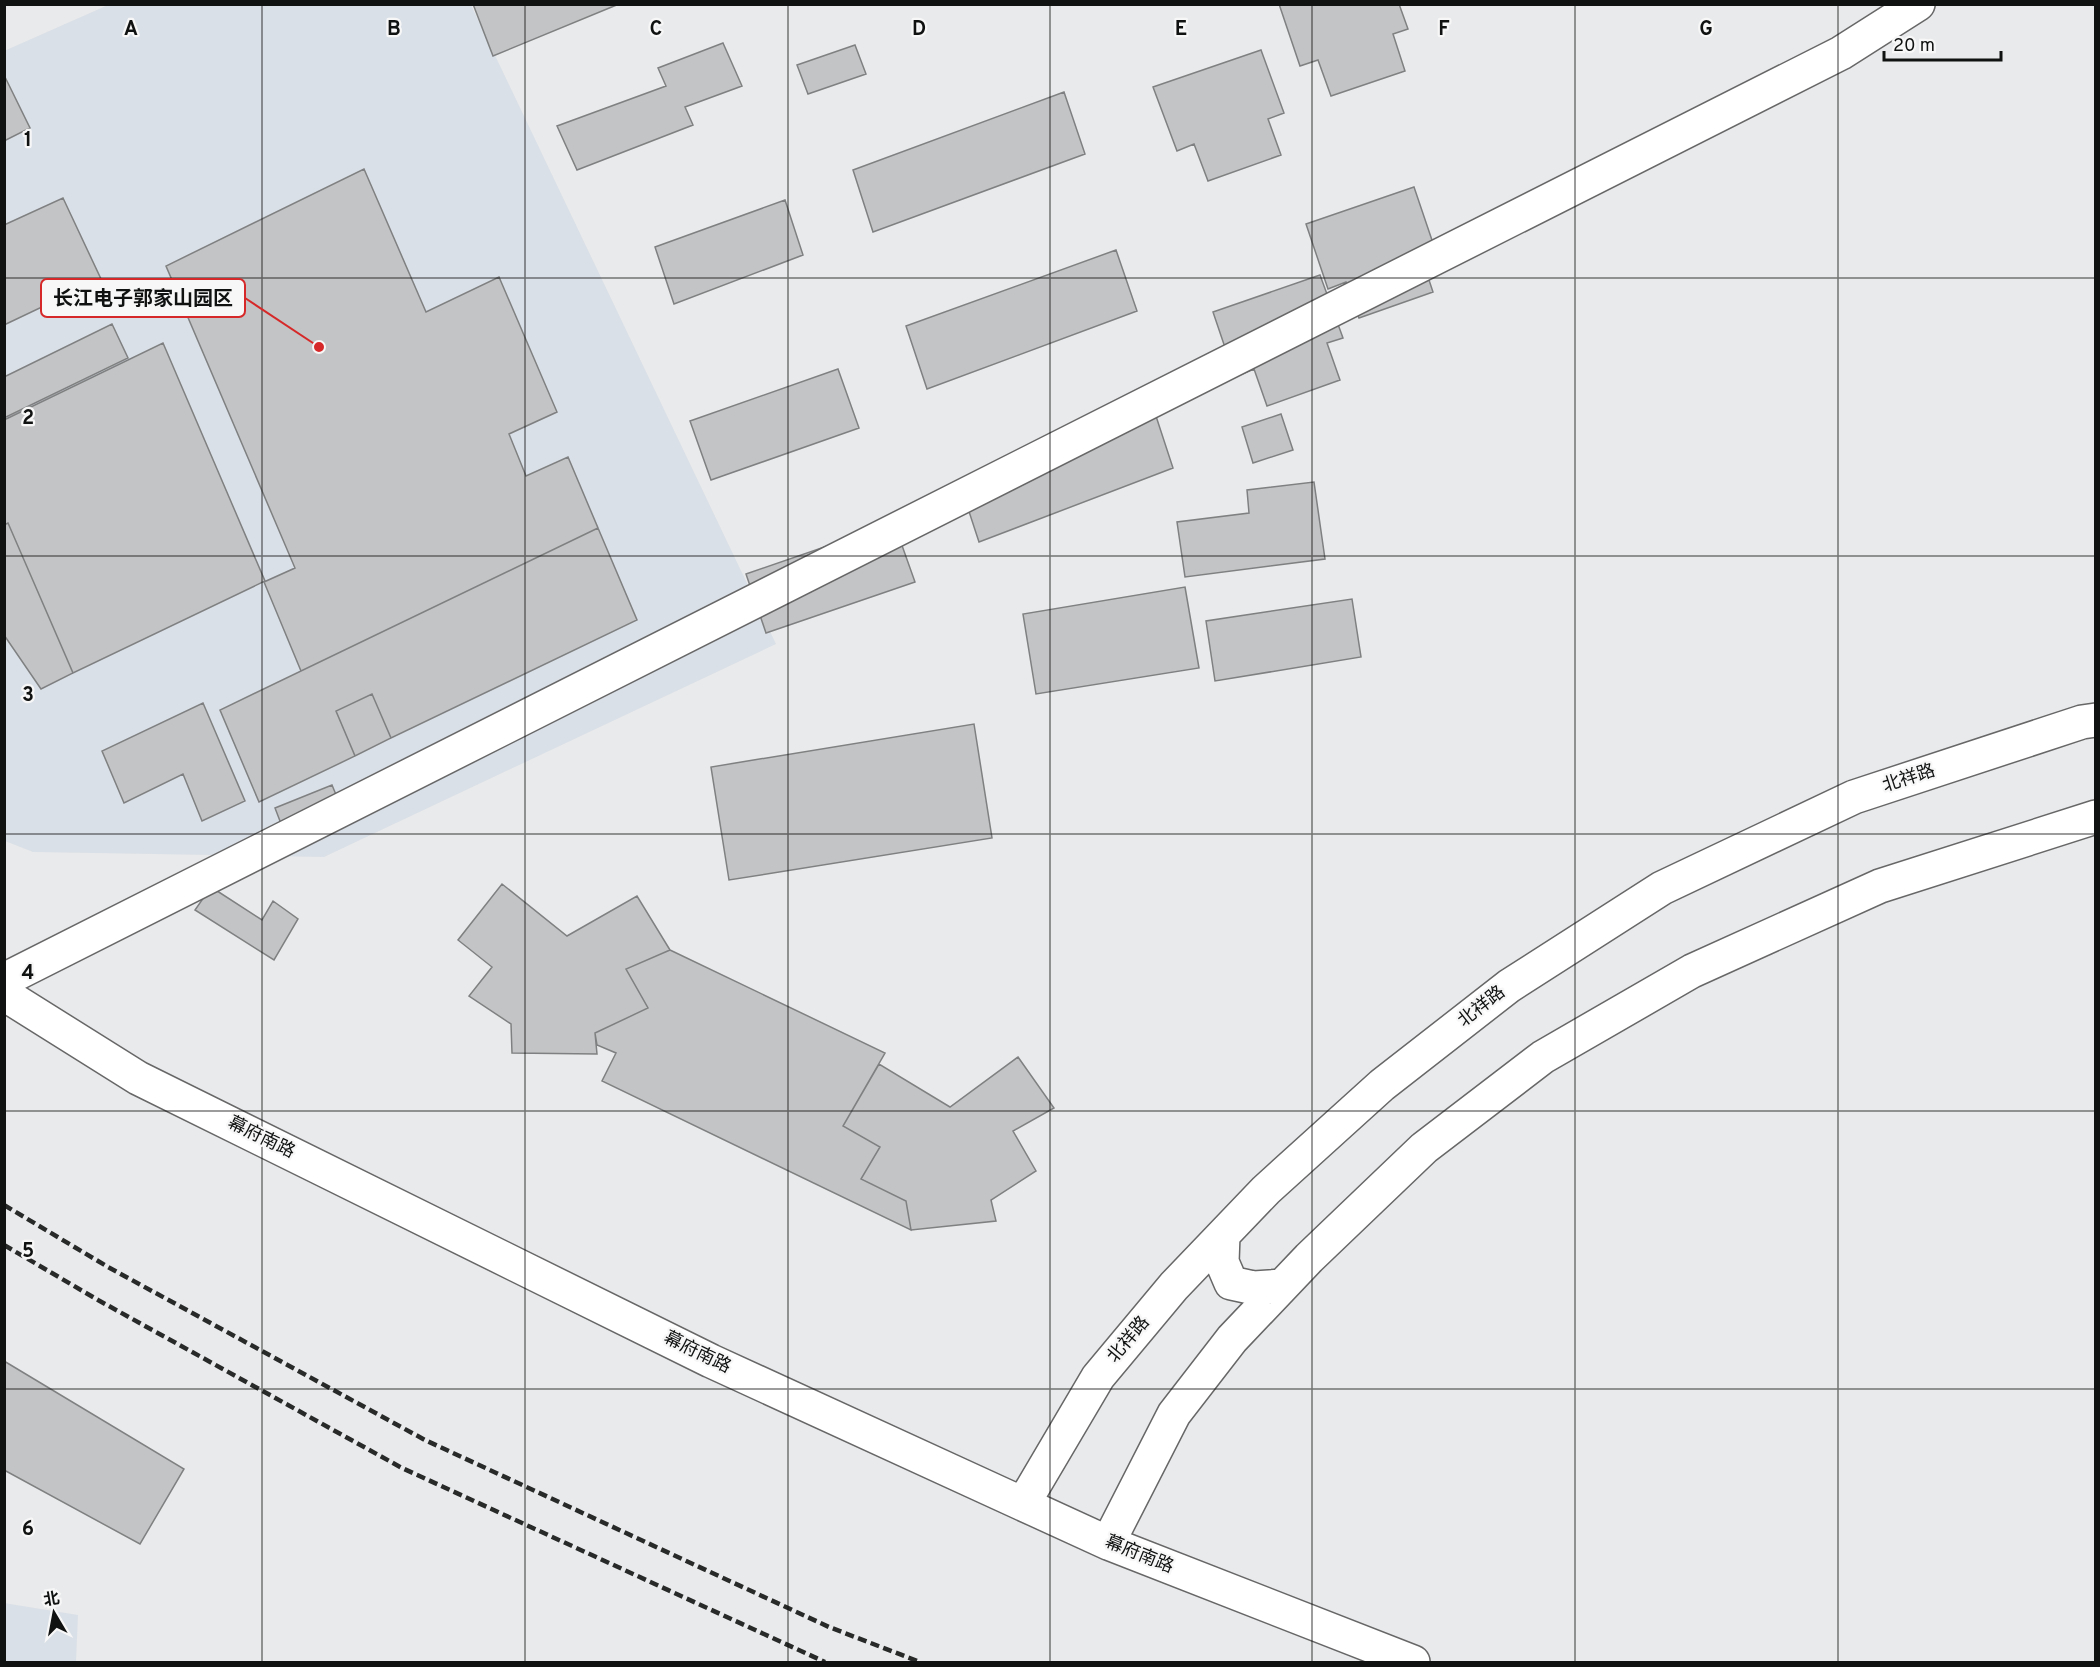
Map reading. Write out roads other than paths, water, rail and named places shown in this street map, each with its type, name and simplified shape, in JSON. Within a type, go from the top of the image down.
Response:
[{"type":"street","points":[[4,980],[1841,53],[1918,4]]},
{"type":"street","name":"北祥路","points":[[1023,1504],[1098,1377],[1174,1286],[1266,1190],[1382,1085],[1509,986],[1662,888],[1854,797],[2082,722],[2096,720]]},
{"type":"street","points":[[1108,1543],[1174,1414],[1233,1339],[1282,1286],[1424,1148],[1544,1057],[1692,971],[1880,886],[2096,818]]},
{"type":"street","name":"幕府南路","points":[[4,994],[138,1078],[711,1361],[1108,1543],[1413,1662]]},
{"type":"street","points":[[1223,1235],[1222,1262],[1231,1283],[1254,1288],[1282,1286]]},
{"type":"railway","points":[[4,1205],[108,1267],[425,1440],[829,1627],[920,1662]]},
{"type":"railway","points":[[4,1245],[98,1300],[402,1468],[825,1662]]},
{"type":"place","name":"长江电子郭家山园区","points":[[319,347]]}]
